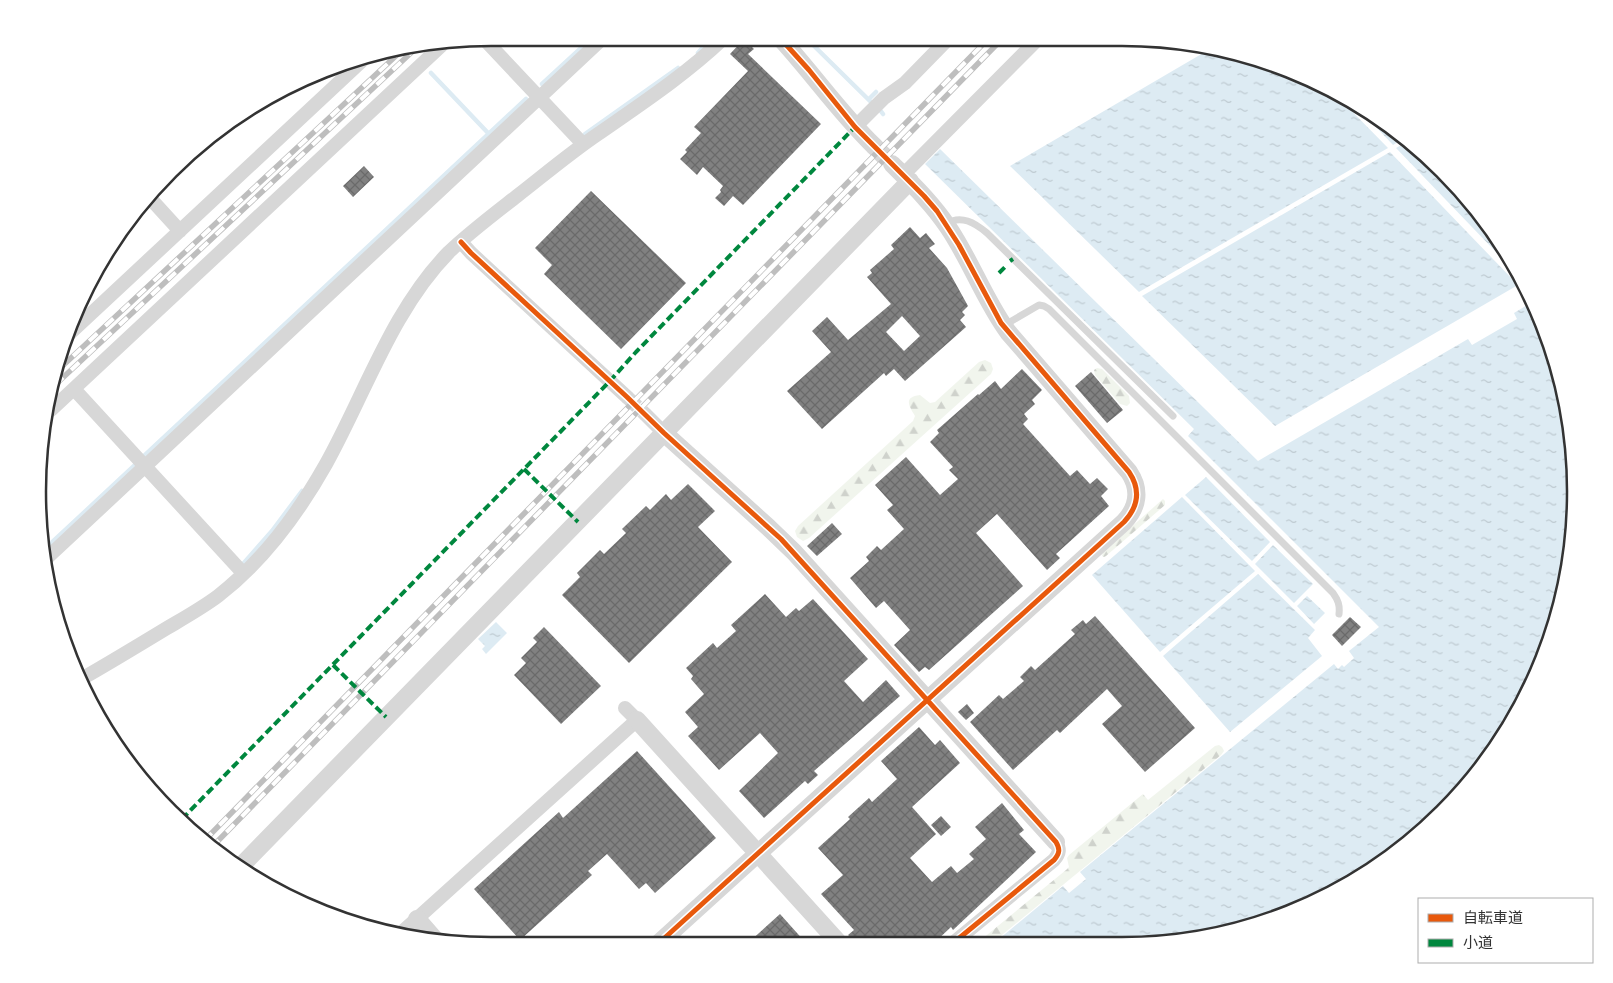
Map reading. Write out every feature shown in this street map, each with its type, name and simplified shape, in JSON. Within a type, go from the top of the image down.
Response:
[{"type":"street","points":[[491,46],[583,144]]},
{"type":"street","points":[[51,554],[594,46]]},
{"type":"street","points":[[86,676],[203,606],[228,588],[277,535],[310,490],[339,441],[394,329],[410,302],[428,276],[449,252],[583,144],[673,82],[715,46]]},
{"type":"street","points":[[787,46],[855,127],[874,146]]},
{"type":"street","points":[[855,127],[884,98],[905,83],[941,46]]},
{"type":"street","points":[[245,862],[664,433],[902,173],[1030,46]]},
{"type":"street","points":[[55,406],[437,50]]},
{"type":"street","points":[[78,326],[354,68]]},
{"type":"street","points":[[665,937],[1124,522],[1134,509],[1136,486],[1129,472],[1004,326],[946,224],[902,173]]},
{"type":"street","points":[[154,202],[180,231]]},
{"type":"street","points":[[461,242],[627,397]]},
{"type":"street","points":[[74,388],[243,573]]},
{"type":"street","points":[[646,415],[781,540],[1056,842],[1059,848],[1058,855],[1054,860],[960,937]]},
{"type":"street","points":[[406,928],[631,714],[833,937]]},
{"type":"street","points":[[417,919],[428,932]]},
{"type":"lane","points":[[946,224],[955,219],[980,227],[1173,416]]},
{"type":"lane","points":[[1004,326],[1039,306],[1049,309],[1333,593],[1338,599],[1340,606],[1339,614]]},
{"type":"green space","points":[[985,360],[991,363],[993,369],[991,374],[809,538],[803,541],[797,537],[795,531],[798,526],[913,421],[915,416],[909,402],[911,398],[920,395],[930,403],[935,402],[979,362]]},
{"type":"green space","points":[[1097,368],[1102,369],[1129,396],[1130,403],[1127,406],[1120,404],[1095,375],[1094,370]]},
{"type":"green space","points":[[1163,499],[1165,505],[1106,556],[1102,556],[1103,552]]},
{"type":"green space","points":[[1219,745],[1222,747],[1224,751],[1221,755],[1000,937],[985,937],[1066,870],[1069,867],[1067,858],[1069,855],[1143,794],[1148,800],[1215,746]]},
{"type":"water","points":[[1202,54],[1237,61],[1265,70],[1318,92],[1351,110],[1388,148],[1139,292],[1010,166]]},
{"type":"water","points":[[1373,124],[1398,142],[1393,145]]},
{"type":"water","points":[[1401,145],[1436,177],[1475,220],[1498,254],[1396,148]]},
{"type":"water","points":[[940,149],[1258,461],[1468,339],[1472,345],[1517,319],[1514,313],[1526,306],[1552,376],[1563,433],[1566,462],[1566,521],[1563,550],[1552,607],[1533,662],[1521,688],[1492,739],[1475,763],[1415,826],[1369,862],[1318,891],[1292,903],[1237,922],[1208,928],[1151,936],[1001,937],[1063,886],[1069,893],[1086,879],[1080,872],[1334,664],[1338,669],[1342,665],[1344,667],[1354,658],[1349,651],[1379,627],[1188,436],[1194,429],[925,164]]},
{"type":"water","points":[[1390,152],[1513,279],[1516,286],[1275,426],[1142,296]]},
{"type":"water","points":[[1206,477],[1270,542],[1252,561],[1185,495]]},
{"type":"water","points":[[1182,497],[1255,571],[1160,652],[1092,575]]},
{"type":"water","points":[[1273,545],[1313,584],[1294,603],[1255,564]]},
{"type":"water","points":[[1258,574],[1315,630],[1308,638],[1322,656],[1230,732],[1163,656]]},
{"type":"water","points":[[1307,596],[1325,613],[1314,624],[1297,606]]},
{"type":"water","points":[[496,622],[507,633],[486,654],[482,649],[485,646],[478,639]]},
{"type":"building","points":[[737,46],[751,46],[754,49],[748,54],[821,124],[743,205],[733,196],[724,206],[715,198],[721,192],[720,190],[723,186],[703,167],[697,175],[680,159],[687,152],[685,150],[701,133],[694,127],[748,71],[730,54]]},
{"type":"building","points":[[364,166],[374,177],[353,197],[343,186]]},
{"type":"building","points":[[591,191],[686,283],[621,349],[544,274],[552,265],[535,248]]},
{"type":"building","points":[[910,227],[920,238],[926,233],[935,244],[929,248],[947,268],[968,306],[962,312],[965,315],[960,320],[966,327],[905,381],[894,369],[886,376],[884,373],[822,429],[787,391],[831,352],[812,331],[827,317],[848,340],[891,304],[867,277],[872,273],[870,270],[894,249],[891,245]],"holes":[[[902,316],[920,336],[904,351],[886,332]]]},
{"type":"building","points":[[1022,369],[1042,390],[1032,400],[1035,404],[1024,414],[1028,419],[1023,424],[1070,476],[1077,470],[1090,484],[1097,478],[1108,489],[1101,496],[1109,506],[1056,554],[1060,558],[1047,570],[997,514],[976,533],[1023,586],[929,670],[925,667],[919,672],[894,645],[910,630],[884,601],[876,608],[850,578],[869,561],[866,557],[877,546],[881,550],[904,529],[887,510],[893,505],[875,485],[906,457],[940,495],[958,479],[949,470],[953,467],[930,442],[939,433],[937,430],[995,381],[1001,389]]},
{"type":"building","points":[[1091,372],[1123,410],[1107,423],[1075,386]]},
{"type":"building","points":[[688,484],[715,511],[698,527],[732,562],[629,663],[562,595],[580,577],[577,573],[600,550],[604,554],[626,533],[622,529],[646,506],[650,510],[666,494],[671,500]]},
{"type":"building","points":[[832,523],[842,534],[817,556],[807,546]]},
{"type":"building","points":[[765,594],[786,617],[796,608],[799,611],[813,599],[868,659],[844,681],[863,702],[886,680],[900,696],[814,771],[818,775],[808,784],[805,781],[764,818],[739,791],[778,753],[760,733],[719,770],[688,736],[698,727],[685,712],[704,694],[691,679],[693,676],[686,668],[713,643],[717,648],[736,631],[731,625]]},
{"type":"building","points":[[1095,616],[1195,728],[1145,772],[1102,724],[1122,706],[1107,689],[1060,733],[1057,730],[1013,770],[970,722],[999,695],[1003,699],[1024,681],[1020,677],[1031,666],[1035,670],[1075,634],[1071,630],[1083,620],[1086,624]]},
{"type":"building","points":[[1350,617],[1361,627],[1342,646],[1332,635]]},
{"type":"building","points":[[544,627],[601,686],[561,724],[514,675],[526,663],[521,658],[537,642],[533,638]]},
{"type":"building","points":[[967,704],[974,713],[966,720],[958,712]]},
{"type":"building","points":[[919,727],[935,745],[940,740],[960,763],[912,807],[936,834],[910,858],[932,882],[951,866],[957,873],[974,859],[969,854],[986,839],[975,827],[1002,803],[1024,830],[1019,834],[1036,852],[953,930],[951,927],[940,937],[850,937],[848,935],[854,930],[821,894],[843,875],[818,848],[850,819],[848,817],[869,798],[872,802],[897,779],[881,761]]},
{"type":"building","points":[[637,751],[716,838],[655,893],[646,883],[639,889],[607,854],[588,871],[592,875],[523,937],[517,937],[474,889],[559,812],[563,818]]},
{"type":"building","points":[[941,816],[951,827],[941,836],[931,825]]},
{"type":"building","points":[[780,914],[801,937],[755,937]]},
{"type":"waterway","points":[[542,84],[583,46]]},
{"type":"waterway","points":[[698,53],[704,46]]},
{"type":"waterway","points":[[814,46],[872,103]]},
{"type":"waterway","points":[[585,134],[678,68]]},
{"type":"waterway","points":[[431,73],[489,134]]},
{"type":"waterway","points":[[869,99],[876,92]]},
{"type":"waterway","points":[[144,456],[526,99]]},
{"type":"waterway","points":[[880,110],[883,114]]},
{"type":"waterway","points":[[49,545],[135,465]]},
{"type":"waterway","points":[[243,564],[272,531],[302,491]]},
{"type":"tunnel","points":[[874,146],[892,164]]},
{"type":"tunnel","points":[[627,397],[646,415]]},
{"type":"railway","points":[[209,836],[981,46]]},
{"type":"railway","points":[[217,842],[995,46]]},
{"type":"railway","points":[[60,380],[410,54]]},
{"type":"railway","points":[[65,364],[395,57]]},
{"type":"marked path","points":[[186,815],[855,127]]},
{"type":"marked path","points":[[999,273],[1005,267]]},
{"type":"marked path","points":[[524,469],[578,522]]},
{"type":"marked path","points":[[333,665],[386,717]]},
{"type":"cycle path","points":[[666,937],[1124,522],[1129,516],[1136,498],[1135,485],[1129,472],[1001,323],[959,245],[937,211],[855,127],[787,46]]},
{"type":"cycle path","points":[[461,242],[664,433],[781,539],[1056,842],[1059,851],[1054,860],[960,937]]}]
